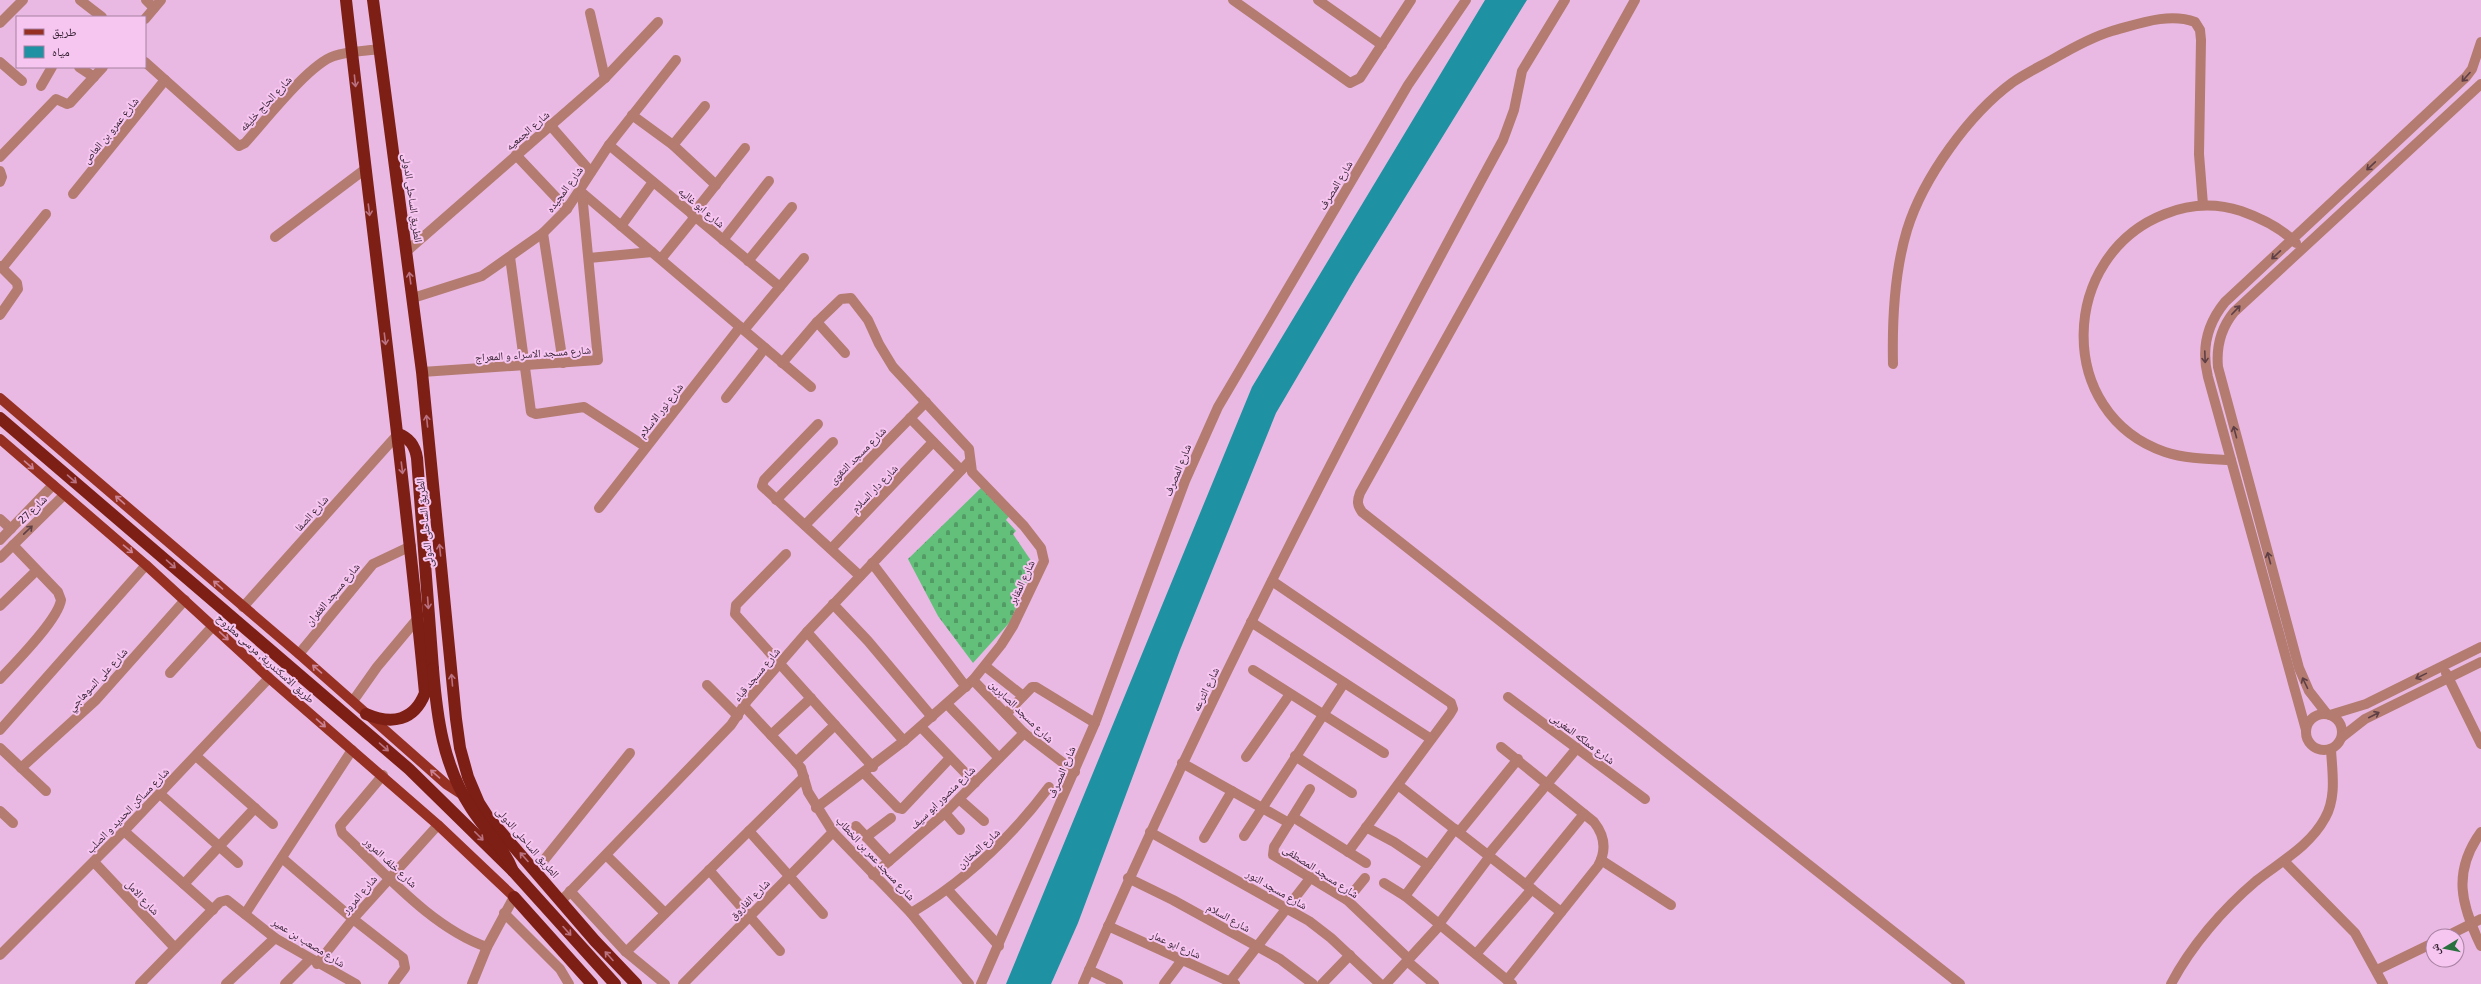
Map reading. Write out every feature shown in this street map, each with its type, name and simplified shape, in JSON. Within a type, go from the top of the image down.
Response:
[{"type":"highway","name":"الطريق الساحلى الدولى","points":[[346,0],[364,170],[411,546],[425,693],[422,703],[415,711],[397,720],[387,721],[366,714]]},
{"type":"highway","name":"الطريق الساحلى الدولى","points":[[374,0],[422,372],[458,734],[464,763],[479,803],[488,818],[536,870],[595,941],[636,984]]},
{"type":"highway","points":[[0,418],[436,794],[513,871],[613,981]]},
{"type":"highway","points":[[398,434],[404,436],[413,444],[417,458],[438,723],[450,768],[471,809],[501,846],[513,871]]},
{"type":"highway","points":[[514,897],[592,984]]},
{"type":"main road","name":"طريق الاسكندرية, مرسى مطروح","points":[[0,398],[299,654],[446,784],[479,803]]},
{"type":"main road","name":"طريق الاسكندرية, مرسى مطروح","points":[[0,439],[146,565],[269,678],[438,824],[514,897]]},
{"type":"street","points":[[0,23],[15,14],[23,0]]},
{"type":"street","points":[[80,0],[101,16]]},
{"type":"street","points":[[146,0],[158,4],[146,17]]},
{"type":"street","points":[[1233,0],[1350,82],[1360,78],[1411,0]]},
{"type":"street","points":[[1318,0],[1382,45]]},
{"type":"street","name":"شارع المصرف","points":[[981,984],[1075,772],[1095,723],[1185,480],[1218,407],[1408,86],[1466,0]]},
{"type":"street","name":"شارع الترعه","points":[[1083,984],[1128,878],[1251,622],[1359,410],[1503,140],[1514,110],[1522,71],[1566,0]]},
{"type":"street","points":[[1635,0],[1360,493],[1358,507],[1362,512],[1479,605],[1960,984]]},
{"type":"street","points":[[590,14],[605,78]]},
{"type":"street","points":[[1893,364],[1892,330],[1896,282],[1907,229],[1926,186],[1956,140],[2002,91],[2014,82],[2084,42],[2096,36],[2143,22],[2178,19],[2195,22],[2200,30],[2202,40],[2199,154],[2203,205]]},
{"type":"street","name":"شارع الجمعيه","points":[[407,251],[605,78],[658,22]]},
{"type":"street","points":[[2331,749],[2316,748],[2308,740],[2205,367],[2206,337],[2214,318],[2225,302],[2466,77],[2472,69],[2481,42]]},
{"type":"street","name":"شارع الحاج خليفه","points":[[146,63],[235,145],[241,146],[312,72],[334,56],[352,52],[380,49]]},
{"type":"street","name":"شارع المجيده","points":[[413,298],[482,276],[543,233],[567,209],[581,192],[591,172],[608,145],[676,60]]},
{"type":"street","points":[[0,62],[22,81]]},
{"type":"street","points":[[41,86],[51,68]]},
{"type":"street","points":[[81,68],[94,77]]},
{"type":"street","points":[[0,157],[56,99],[68,104],[102,68]]},
{"type":"street","name":"شارع عمرو بن العاص","points":[[73,194],[165,80]]},
{"type":"street","points":[[2342,737],[2339,722],[2329,715],[2309,691],[2302,676],[2217,358],[2218,341],[2229,318],[2301,249],[2481,84]]},
{"type":"street","points":[[673,145],[705,106]]},
{"type":"street","points":[[632,115],[673,145],[716,185]]},
{"type":"street","points":[[550,125],[591,172]]},
{"type":"street","name":"شارع ابو غاليه","points":[[608,145],[780,287]]},
{"type":"street","points":[[661,260],[745,148]]},
{"type":"street","points":[[516,155],[567,209]]},
{"type":"street","points":[[275,237],[364,170]]},
{"type":"street","points":[[0,171],[2,177],[0,182]]},
{"type":"street","points":[[723,240],[769,180]]},
{"type":"street","points":[[621,226],[653,182]]},
{"type":"street","points":[[581,192],[811,386]]},
{"type":"street","name":"شارع مسجد الاسراء و المعراج","points":[[422,372],[596,361],[599,358],[581,192]]},
{"type":"street","points":[[2231,460],[2176,456],[2152,447],[2131,433],[2113,415],[2098,394],[2088,370],[2083,345],[2084,319],[2089,293],[2100,269],[2115,248],[2135,230],[2157,217],[2182,208],[2203,205],[2222,206],[2250,214],[2268,223],[2292,240],[2301,249]]},
{"type":"street","points":[[748,261],[792,207]]},
{"type":"street","points":[[0,315],[18,289],[17,283],[1,267],[46,214]]},
{"type":"street","points":[[543,233],[563,363]]},
{"type":"street","points":[[589,258],[652,252]]},
{"type":"street","points":[[510,257],[524,366],[532,414],[584,407],[646,447]]},
{"type":"street","name":"شارع نور الاسلام","points":[[598,508],[742,328],[780,287],[804,258]]},
{"type":"street","name":"شارع المقابر","points":[[816,808],[873,767],[921,727],[947,704],[985,666],[1013,626],[1044,561],[1041,548],[1024,526],[972,472],[969,462],[969,449],[893,367],[879,344],[868,320],[851,298],[841,299],[817,322]]},
{"type":"street","points":[[782,363],[817,322],[845,353]]},
{"type":"street","points":[[726,398],[765,348]]},
{"type":"street","name":"شارع مسجد التقوى","points":[[805,525],[926,402]]},
{"type":"street","points":[[910,418],[962,470]]},
{"type":"street","points":[[818,424],[764,480],[764,490],[805,525],[860,576]]},
{"type":"street","name":"شارع الصفا","points":[[243,607],[398,434]]},
{"type":"street","points":[[776,500],[833,442]]},
{"type":"street","name":"شارع دار السلام","points":[[831,549],[933,442]]},
{"type":"street","name":"شارع مسجد قباء","points":[[562,900],[607,856],[738,716],[744,706],[806,632],[969,462]]},
{"type":"street","name":"شارع 27","points":[[0,540],[53,485]]},
{"type":"street","name":"شارع 27","points":[[0,558],[64,495]]},
{"type":"street","points":[[0,519],[11,529]]},
{"type":"street","points":[[0,679],[29,647],[60,603],[60,594],[12,545]]},
{"type":"street","name":"شارع مسجد الغفران","points":[[299,654],[373,564],[411,546]]},
{"type":"street","points":[[786,554],[736,605],[734,611],[779,664],[873,767]]},
{"type":"street","name":"شارع مسجد الصابرين","points":[[872,563],[969,683],[1006,714],[1024,733],[1075,772]]},
{"type":"street","points":[[0,730],[146,565]]},
{"type":"street","points":[[0,606],[36,571]]},
{"type":"street","points":[[1272,581],[1449,700],[1452,709],[1348,852]]},
{"type":"street","name":"شارع على السوهاجي","points":[[21,768],[96,700],[185,600]]},
{"type":"street","points":[[833,604],[868,641],[932,717]]},
{"type":"street","points":[[353,701],[377,667],[418,618]]},
{"type":"street","points":[[1251,622],[1431,739]]},
{"type":"street","points":[[170,674],[213,626]]},
{"type":"street","points":[[806,632],[904,741]]},
{"type":"street","points":[[2306,730],[2313,718],[2366,704],[2481,646]]},
{"type":"street","points":[[2171,984],[2194,949],[2231,903],[2304,844],[2325,818],[2332,790],[2331,749],[2342,737],[2365,719],[2481,662]]},
{"type":"street","points":[[985,666],[1023,696]]},
{"type":"street","points":[[2442,666],[2481,744]]},
{"type":"street","points":[[1253,670],[1384,753]]},
{"type":"street","name":"شارع مساكن الحديد و الصلب","points":[[0,955],[94,862],[269,678]]},
{"type":"street","points":[[1244,836],[1344,683]]},
{"type":"street","points":[[707,685],[738,716]]},
{"type":"street","points":[[1006,714],[1032,687],[1036,687],[1095,723]]},
{"type":"street","points":[[1246,757],[1290,694]]},
{"type":"street","name":"شارع مملكه المغربى","points":[[1508,697],[1644,799]]},
{"type":"street","points":[[771,735],[811,698]]},
{"type":"street","points":[[947,704],[999,758]]},
{"type":"street","name":"شارع مسجد عمر بن الخطاب","points":[[744,706],[796,762],[804,777],[808,792],[816,808],[833,832],[911,913],[965,982]]},
{"type":"street","points":[[796,762],[835,725]]},
{"type":"street","points":[[921,727],[975,783]]},
{"type":"street","name":"شارع منصور ابو سيف","points":[[873,875],[960,799],[1024,733]]},
{"type":"street","points":[[1384,884],[1405,896],[1509,982],[1601,860],[1605,848],[1604,838],[1594,822],[1518,759],[1501,747]]},
{"type":"street","points":[[0,748],[46,791]]},
{"type":"street","points":[[1386,984],[1439,924],[1489,856],[1577,748]]},
{"type":"street","points":[[245,914],[352,750]]},
{"type":"street","points":[[536,870],[630,753]]},
{"type":"street","points":[[196,756],[273,824]]},
{"type":"street","points":[[1295,756],[1352,793]]},
{"type":"street","points":[[864,773],[898,808],[902,808],[950,758]]},
{"type":"street","points":[[1405,896],[1428,865],[1518,759]]},
{"type":"street","points":[[1182,763],[1262,807],[1291,820],[1366,863]]},
{"type":"street","name":"شارع خلف المرور","points":[[383,775],[340,826],[342,833],[443,925],[472,941],[488,947]]},
{"type":"street","points":[[626,952],[804,777]]},
{"type":"street","points":[[1398,785],[1561,912]]},
{"type":"street","name":"شارع المخازن","points":[[911,913],[948,890],[1003,843],[1049,788]]},
{"type":"street","points":[[1291,820],[1310,789]]},
{"type":"street","points":[[1204,838],[1232,791]]},
{"type":"street","points":[[160,794],[238,863]]},
{"type":"street","points":[[960,799],[984,821]]},
{"type":"street","points":[[184,884],[255,808]]},
{"type":"street","points":[[0,811],[13,823]]},
{"type":"street","points":[[945,813],[960,830]]},
{"type":"street","points":[[1476,954],[1584,814]]},
{"type":"street","points":[[866,837],[891,818]]},
{"type":"street","name":"شارع مسجد المصطفى","points":[[1291,820],[1272,852],[1275,856],[1347,900],[1434,984]]},
{"type":"street","name":"شارع المرور","points":[[285,984],[314,962],[438,824]]},
{"type":"street","points":[[856,826],[890,861]]},
{"type":"street","points":[[1366,827],[1394,842],[1428,865]]},
{"type":"street","points":[[124,831],[213,910],[175,948],[146,982]]},
{"type":"street","points":[[749,831],[823,914]]},
{"type":"street","name":"شارع الفاروق","points":[[683,984],[833,832]]},
{"type":"street","name":"شارع مسجد النور","points":[[1150,832],[1287,908],[1331,938],[1380,984]]},
{"type":"street","points":[[2481,832],[2469,851],[2463,875],[2463,900],[2470,924],[2481,946]]},
{"type":"street","points":[[607,856],[665,913]]},
{"type":"street","points":[[282,858],[353,919],[403,958],[405,968],[393,984]]},
{"type":"street","points":[[1601,860],[1671,905]]},
{"type":"street","points":[[2284,861],[2355,933],[2377,970],[2383,984]]},
{"type":"street","name":"شارع الامل","points":[[94,862],[175,948]]},
{"type":"street","points":[[709,870],[780,951]]},
{"type":"street","points":[[1231,983],[1311,877]]},
{"type":"street","name":"شارع السلام","points":[[1128,878],[1173,900],[1257,947],[1291,967],[1313,984]]},
{"type":"street","points":[[1347,900],[1365,878]]},
{"type":"street","points":[[948,890],[999,946]]},
{"type":"street","points":[[570,891],[626,952],[665,984]]},
{"type":"street","points":[[472,984],[504,912],[514,897]]},
{"type":"street","name":"شارع مصعب بن عمير","points":[[213,910],[220,902],[228,900],[275,938],[314,962],[339,980],[356,984]]},
{"type":"street","points":[[504,912],[560,969],[569,984]]},
{"type":"street","points":[[2462,928],[2481,919]]},
{"type":"street","name":"شارع ابو عمار","points":[[1108,926],[1231,983]]},
{"type":"street","points":[[226,984],[275,938]]},
{"type":"street","points":[[2377,970],[2425,947]]},
{"type":"street","points":[[1322,984],[1350,955]]},
{"type":"street","points":[[1164,984],[1182,960]]},
{"type":"street","points":[[1088,970],[1118,984]]},
{"type":"green space","points":[[983,486],[1010,515],[1006,520],[1016,531],[1013,534],[1034,565],[1010,622],[973,663],[938,616],[908,559]]},
{"type":"water","points":[[1485,0],[1527,0],[1356,277],[1276,413],[1180,650],[1078,923],[1051,984],[1006,984],[1252,387]]}]
